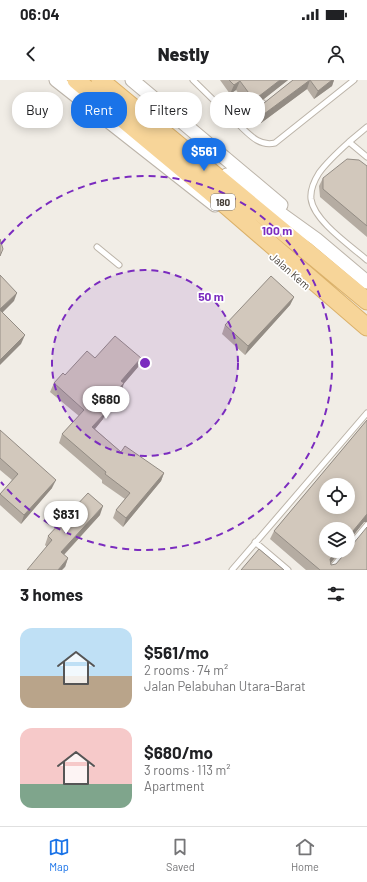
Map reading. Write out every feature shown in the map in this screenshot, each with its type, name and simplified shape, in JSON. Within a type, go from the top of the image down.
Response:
[{"type":"main road","name":"180","points":[[76,80],[208,190],[367,327]]},
{"type":"main road","name":"180","points":[[100,80],[367,301]]},
{"type":"street","name":"Jalan Kem","points":[[56,80],[215,205],[367,336]]},
{"type":"street","name":"Jalan Kem","points":[[65,80],[206,194],[215,205]]},
{"type":"street","points":[[111,80],[237,182],[316,239],[367,282]]},
{"type":"street","points":[[132,80],[300,221],[316,239]]},
{"type":"lane","points":[[193,80],[210,97]]},
{"type":"lane","points":[[243,128],[262,144],[275,143],[354,80]]},
{"type":"lane","points":[[265,102],[270,98]]},
{"type":"lane","points":[[367,127],[349,142],[320,172],[312,190],[311,199],[315,209],[327,225],[367,260]]},
{"type":"lane","points":[[349,142],[367,157]]},
{"type":"lane","points":[[97,247],[119,265]]},
{"type":"lane","points":[[232,570],[367,413]]},
{"type":"lane","points":[[355,540],[367,525]]},
{"type":"lane","points":[[255,542],[288,570]]},
{"type":"lane","points":[[330,570],[340,558]]},
{"type":"building","points":[[229,80],[280,80],[264,92],[248,92],[240,81],[234,85]]},
{"type":"building","points":[[293,80],[310,80],[265,113],[265,102]]},
{"type":"building","points":[[310,80],[332,80],[318,91]]},
{"type":"building","points":[[347,159],[359,160],[367,166],[367,226],[323,189],[323,178]]},
{"type":"building","points":[[0,239],[3,249],[0,256]]},
{"type":"building","points":[[0,275],[17,293],[0,309]]},
{"type":"building","points":[[271,276],[294,297],[248,346],[225,325]]},
{"type":"building","points":[[0,310],[25,335],[0,360]]},
{"type":"building","points":[[115,336],[141,358],[121,381],[124,383],[102,407],[107,411],[92,427],[121,452],[125,446],[164,473],[126,518],[116,510],[130,493],[105,474],[106,472],[62,434],[84,410],[54,383],[63,373],[65,375],[87,351],[95,358]]},
{"type":"building","points":[[367,420],[367,514],[355,529],[355,522],[319,522],[319,558],[331,558],[331,565],[336,564],[341,558],[355,558],[355,542],[367,527],[367,570],[320,570],[274,531]]},
{"type":"building","points":[[0,430],[56,480],[24,515],[0,494],[18,474],[0,458]]},
{"type":"building","points":[[88,493],[103,506],[61,552],[68,558],[58,570],[27,570],[52,540],[48,536]]},
{"type":"building","points":[[259,549],[284,570],[241,570]]}]
